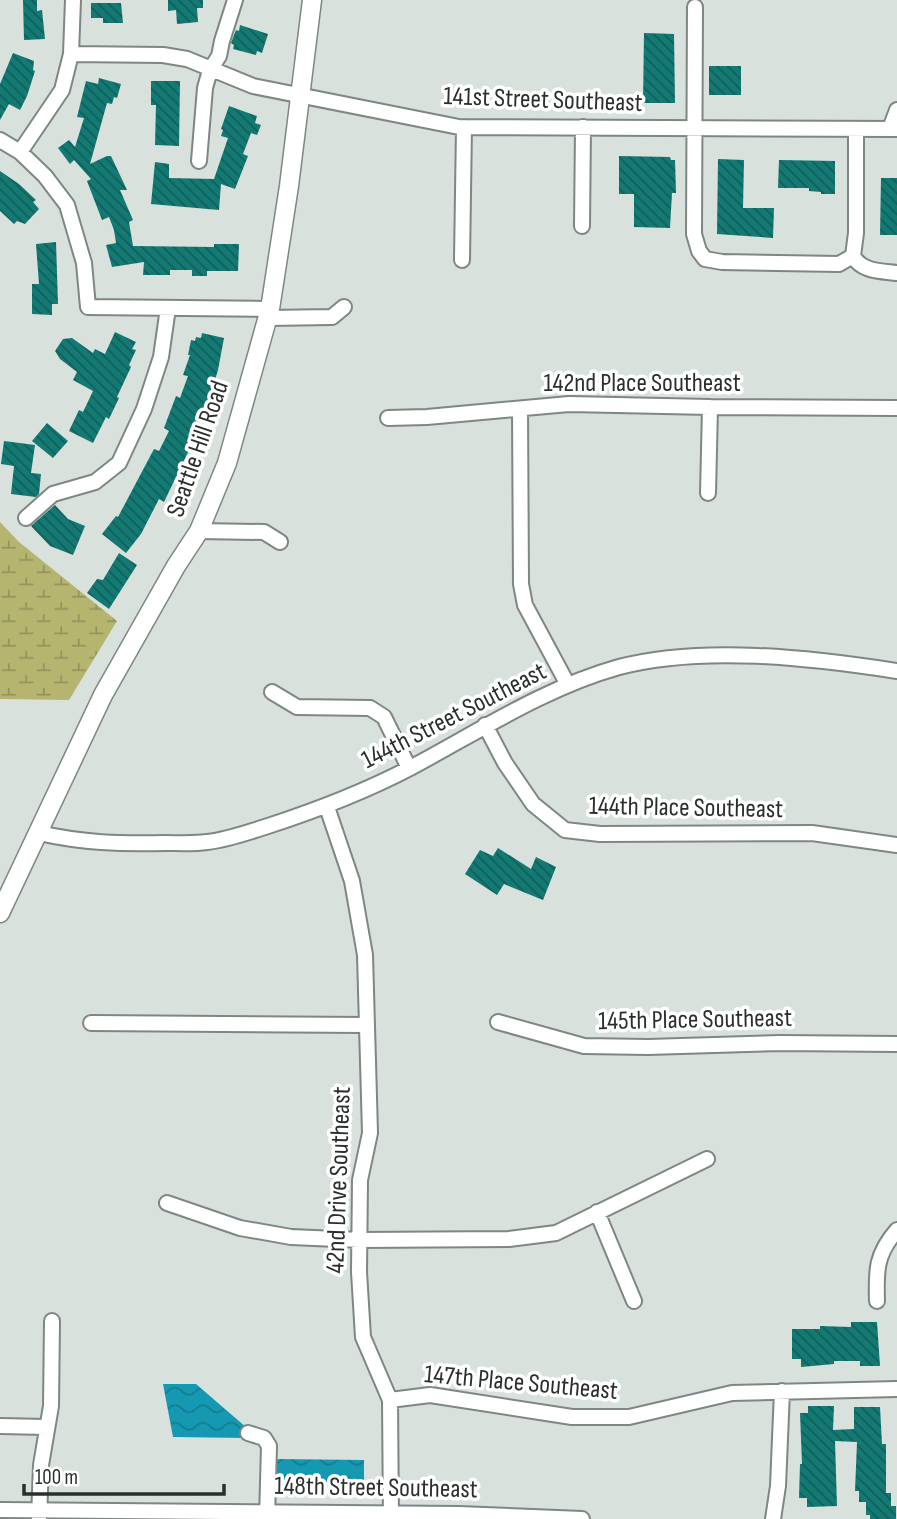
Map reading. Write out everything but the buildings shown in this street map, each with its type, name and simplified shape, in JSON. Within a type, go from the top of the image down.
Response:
[{"type":"main road","name":"Seattle Hill Road","points":[[0,913],[103,695],[176,566],[199,531],[227,463],[269,313],[312,0]]},
{"type":"street","points":[[20,152],[62,90],[71,54],[73,0]]},
{"type":"street","points":[[199,161],[205,88],[210,70],[219,56],[235,0]]},
{"type":"street","points":[[695,7],[694,234],[699,251],[705,259],[722,262],[839,264],[853,256]]},
{"type":"street","name":"141st Street Southeast","points":[[71,54],[163,55],[187,59],[253,86],[464,127],[893,129]]},
{"type":"street","points":[[893,129],[897,110]]},
{"type":"street","points":[[462,260],[464,127]]},
{"type":"street","points":[[582,226],[583,127]]},
{"type":"street","points":[[856,129],[856,233],[853,256],[856,262],[868,270],[897,273]]},
{"type":"street","points":[[0,140],[20,152],[45,176],[67,205],[84,263],[88,307],[168,308],[331,317],[344,307]]},
{"type":"street","points":[[26,518],[53,494],[95,482],[119,463],[145,409],[161,357],[168,308]]},
{"type":"street","name":"142nd Place Southeast","points":[[388,418],[569,404],[897,408]]},
{"type":"street","points":[[708,493],[710,407]]},
{"type":"street","points":[[520,409],[521,584],[526,605],[568,685]]},
{"type":"street","points":[[199,531],[264,532],[280,542]]},
{"type":"street","name":"144th Street Southeast","points":[[39,833],[75,841],[133,844],[207,842],[252,831],[327,807],[409,768],[485,725],[568,685],[620,667],[690,655],[822,660],[897,671]]},
{"type":"street","points":[[272,692],[298,707],[370,708],[384,717],[409,768]]},
{"type":"street","name":"144th Place Southeast","points":[[485,725],[505,763],[533,804],[565,830],[600,834],[812,833],[897,845]]},
{"type":"street","name":"42nd Drive Southeast","points":[[327,807],[352,881],[365,955],[370,1133],[360,1180],[359,1272],[363,1337],[390,1400],[391,1516]]},
{"type":"street","name":"145th Place Southeast","points":[[498,1022],[584,1046],[897,1044]]},
{"type":"street","points":[[91,1023],[365,1025]]},
{"type":"street","points":[[167,1203],[240,1228],[291,1237],[360,1240],[509,1239],[556,1233],[707,1158]]},
{"type":"street","points":[[597,1212],[634,1301]]},
{"type":"street","points":[[877,1301],[876,1269],[885,1244],[897,1230]]},
{"type":"street","points":[[39,1515],[51,1406],[52,1321]]},
{"type":"street","name":"147th Place Southeast","points":[[390,1400],[430,1395],[572,1417],[629,1417],[732,1392],[897,1389]]},
{"type":"street","points":[[773,1519],[778,1486],[782,1391]]},
{"type":"street","points":[[0,1426],[47,1427]]},
{"type":"street","points":[[248,1433],[264,1438],[269,1446],[267,1515]]},
{"type":"street","name":"148th Street Southeast","points":[[0,1510],[39,1515],[529,1515],[582,1519]]},
{"type":"green space","points":[[0,522],[19,542],[117,621],[69,700],[0,699]]},
{"type":"water","points":[[163,1384],[196,1384],[247,1428],[246,1438],[173,1437]]},
{"type":"water","points":[[275,1459],[364,1460],[364,1485],[275,1484]]}]
